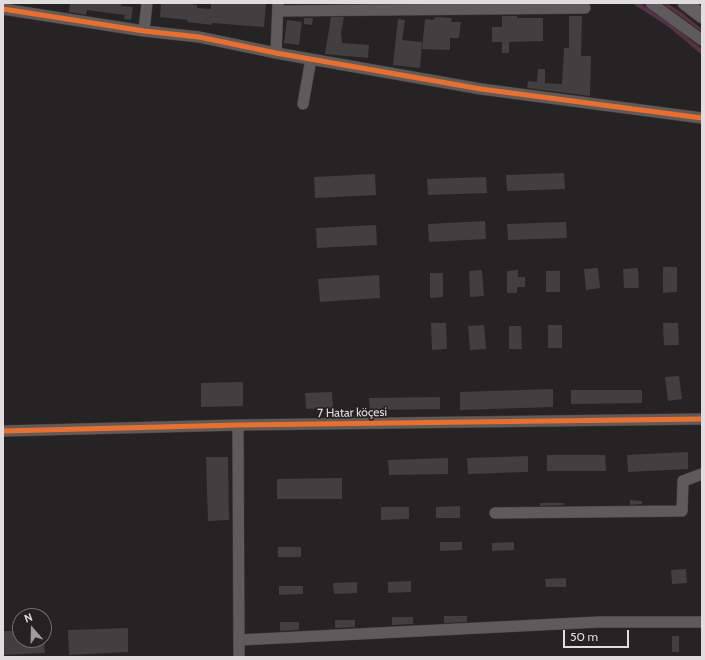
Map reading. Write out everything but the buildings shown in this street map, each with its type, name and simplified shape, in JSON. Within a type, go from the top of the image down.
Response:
[{"type":"main road","points":[[685,3],[702,16]]},
{"type":"street","points":[[144,31],[147,3]]},
{"type":"street","points":[[651,3],[702,40]]},
{"type":"street","points":[[276,53],[278,7],[585,8]]},
{"type":"street","points":[[3,9],[144,31],[199,37],[276,53],[481,89],[702,118]]},
{"type":"street","points":[[304,104],[311,59]]},
{"type":"street","name":"7 Hatar köçesi","points":[[3,431],[238,425],[702,419]]},
{"type":"street","points":[[238,425],[239,657]]},
{"type":"street","points":[[495,513],[682,511],[683,481],[702,474]]},
{"type":"street","points":[[239,640],[599,622],[702,622]]},
{"type":"shaded area","points":[[632,3],[640,3],[672,25],[702,49],[702,55],[670,28]]},
{"type":"shaded area","points":[[662,3],[667,3],[681,12],[702,29],[702,32]]},
{"type":"cycle path","points":[[3,9],[144,31],[199,37],[276,53],[481,89],[702,118]]},
{"type":"cycle path","points":[[3,431],[238,425],[702,419]]}]
